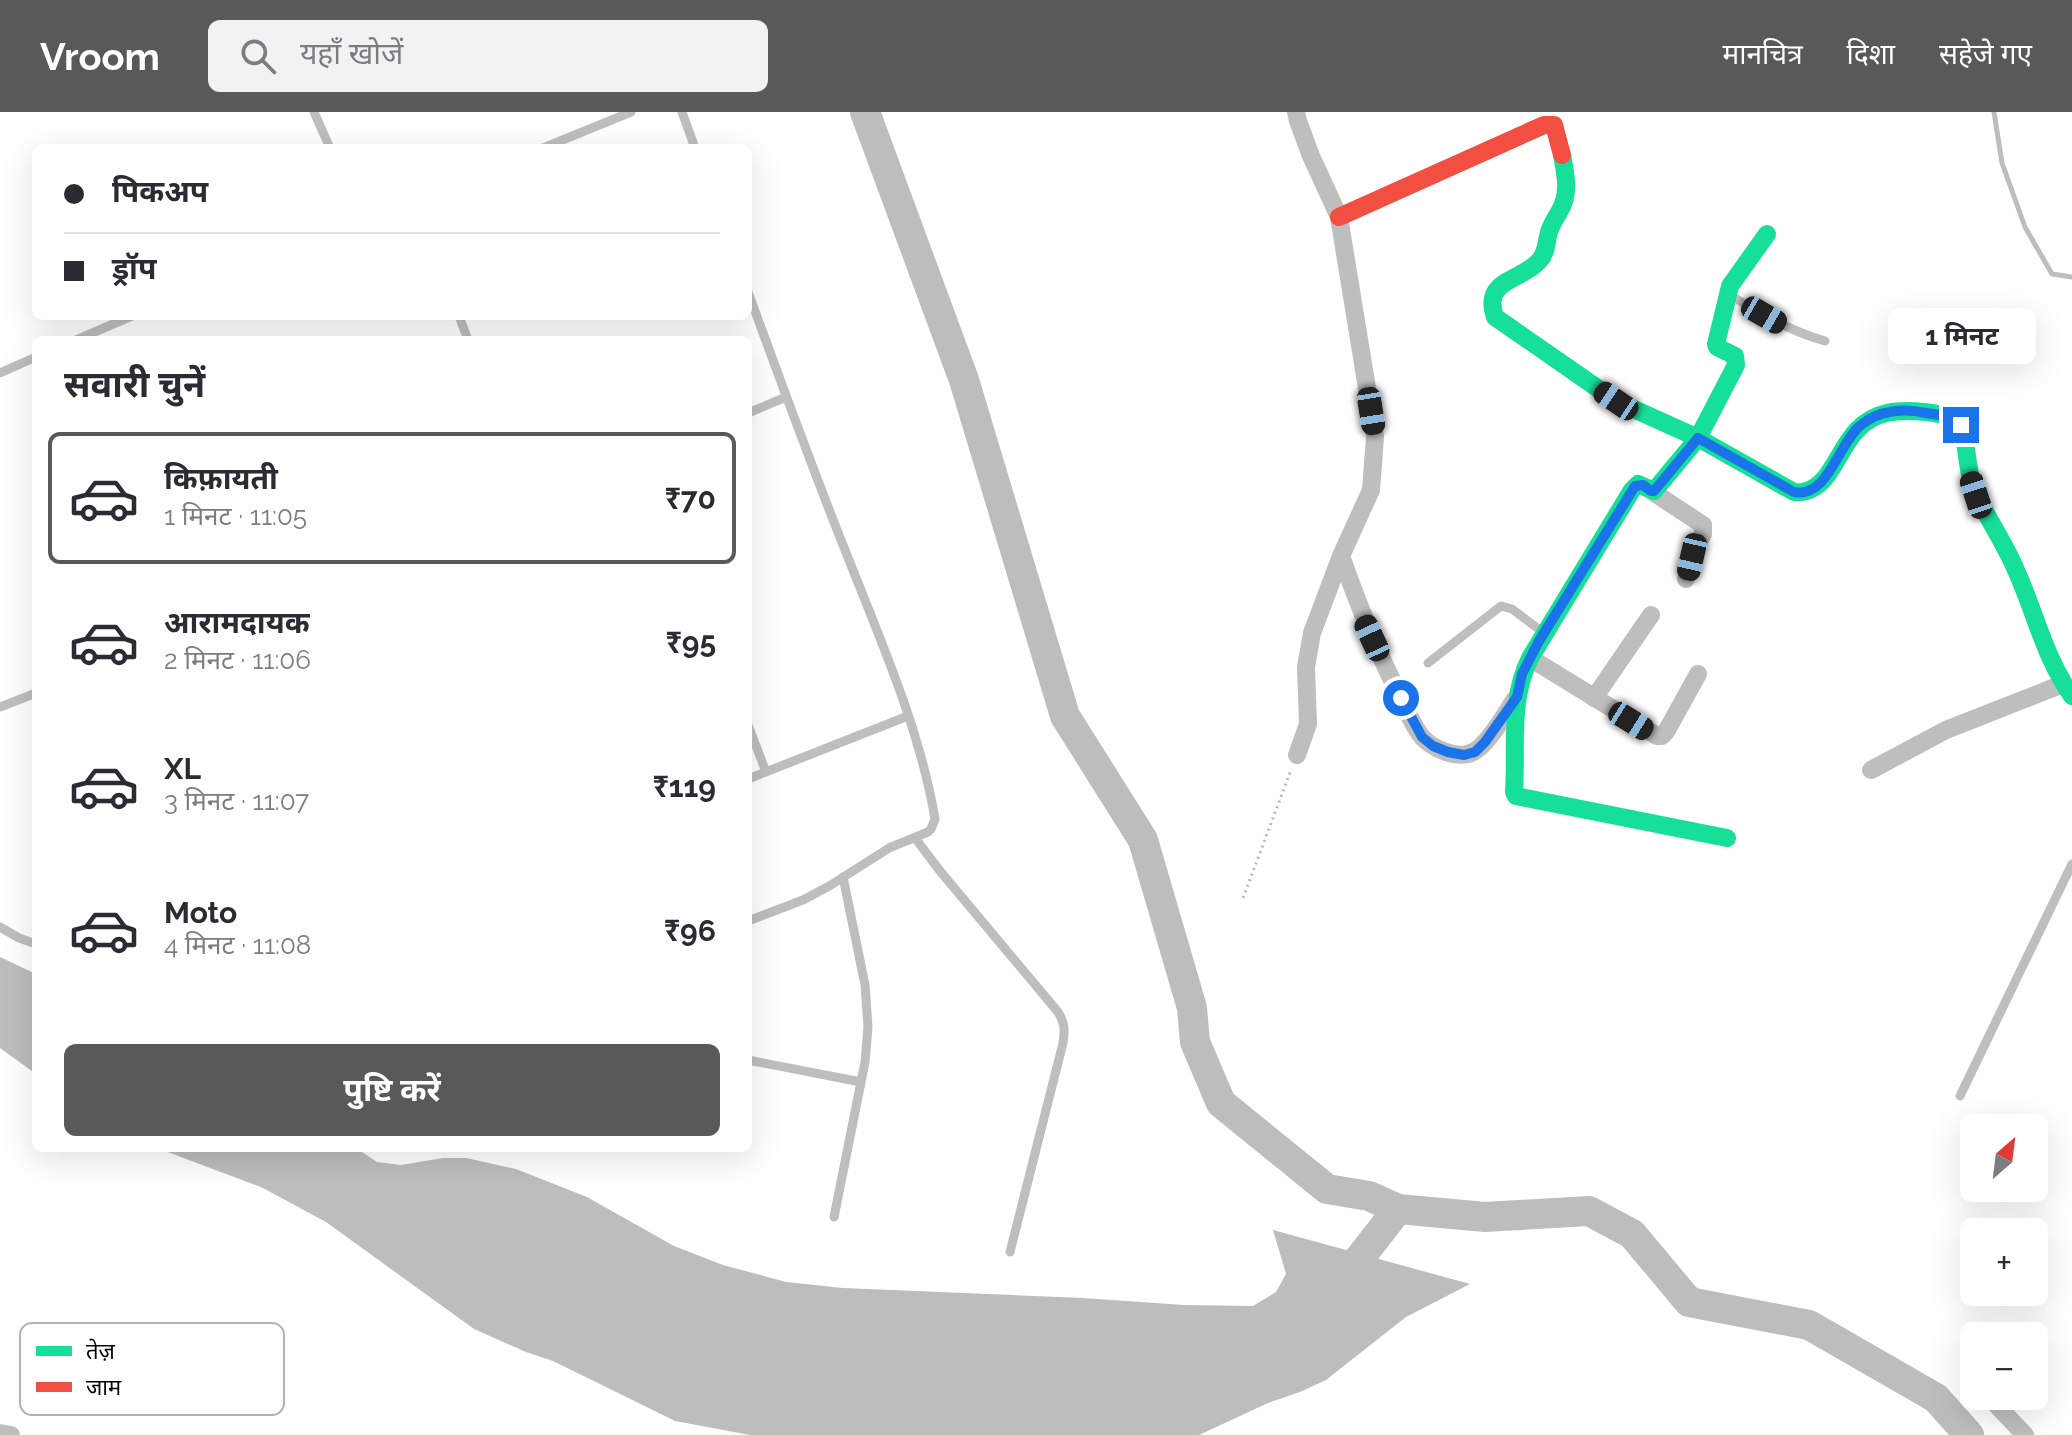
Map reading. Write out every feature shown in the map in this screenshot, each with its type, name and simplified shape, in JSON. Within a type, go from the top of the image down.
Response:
[{"type":"street","points":[[1296,112],[1311,156],[1339,217],[1375,437],[1371,490],[1341,556],[1312,633],[1306,667],[1308,724],[1297,755]]},
{"type":"street","points":[[1339,217],[1544,125],[1554,125],[1566,184],[1564,199],[1550,227],[1543,258],[1497,289],[1490,308],[1495,317],[1616,401],[1698,438],[1794,492],[1804,494],[1814,490],[1851,435],[1862,423],[1879,415],[1900,409],[1917,410],[1950,417],[1958,422],[1964,434],[1968,472],[1976,495],[2021,579],[2056,671],[2068,690],[1946,730],[1871,770]]},
{"type":"street","points":[[1653,492],[1698,438],[1736,365],[1735,356],[1716,344],[1727,294],[1767,234]]},
{"type":"street","points":[[1686,579],[1694,548],[1703,534],[1703,525],[1643,485],[1635,486],[1522,674],[1514,721],[1514,792],[1516,796],[1727,838]]},
{"type":"street","points":[[1341,556],[1381,659],[1410,718],[1422,737],[1433,746],[1464,755],[1475,752],[1517,697]]},
{"type":"street","points":[[1594,698],[1651,615]]},
{"type":"street","points":[[1530,658],[1650,733],[1662,736],[1698,674]]},
{"type":"street","points":[[2001,1410],[2025,1435]]},
{"type":"street","points":[[0,1433],[11,1435]]},
{"type":"lane","points":[[314,112],[328,144]]},
{"type":"lane","points":[[553,144],[631,112]]},
{"type":"lane","points":[[682,112],[694,144]]},
{"type":"lane","points":[[1727,294],[1782,326],[1825,341]]},
{"type":"lane","points":[[752,303],[908,716],[935,819],[931,829],[889,848],[803,900],[752,919]]},
{"type":"lane","points":[[92,336],[124,320]]},
{"type":"lane","points":[[0,373],[32,359]]},
{"type":"lane","points":[[752,411],[786,397]]},
{"type":"lane","points":[[1428,663],[1501,606],[1512,609],[1544,633]]},
{"type":"lane","points":[[0,707],[32,695]]},
{"type":"lane","points":[[752,777],[908,716]]},
{"type":"lane","points":[[752,735],[766,772]]},
{"type":"lane","points":[[915,838],[1063,1021],[1063,1043],[1010,1252]]},
{"type":"lane","points":[[1960,1096],[2072,864]]},
{"type":"lane","points":[[834,1217],[865,1062],[868,1027],[865,985],[843,877]]},
{"type":"lane","points":[[0,927],[32,943]]},
{"type":"lane","points":[[752,1061],[861,1082]]},
{"type":"path","points":[[1243,898],[1297,755]]},
{"type":"shaded area","points":[[0,957],[32,972],[32,1071],[0,1048]]},
{"type":"shaded area","points":[[168,1152],[362,1152],[377,1162],[401,1165],[443,1158],[466,1158],[516,1169],[587,1197],[674,1246],[723,1265],[786,1282],[843,1288],[1253,1306],[1276,1292],[1286,1274],[1273,1230],[1470,1284],[1406,1317],[1326,1380],[1199,1435],[750,1435],[675,1421],[553,1361],[474,1329],[326,1222],[261,1187]]},
{"type":"waterway","points":[[865,112],[964,380],[1065,716],[1143,840],[1192,1008],[1195,1042],[1221,1103],[1327,1189],[1369,1196],[1398,1209],[1485,1217],[1589,1211],[1632,1234],[1689,1302],[1809,1325],[1936,1398],[1969,1435]]},
{"type":"waterway","points":[[1994,112],[2002,163],[2025,227],[2052,274],[2072,277]]},
{"type":"waterway","points":[[1331,1281],[1359,1259],[1398,1209]]},
{"type":"traffic: fast","points":[[1562,155],[1565,198],[1550,228],[1544,254],[1531,268],[1498,288],[1492,305],[1495,317],[1616,401],[1698,438],[1794,492],[1804,492],[1817,485],[1849,440],[1871,419],[1887,413],[1914,411],[1952,418],[1961,426],[1973,486],[2010,557],[2054,666],[2072,696]]},
{"type":"traffic: fast","points":[[1727,838],[1516,796],[1516,707],[1530,658],[1632,490],[1638,484],[1654,491],[1698,438],[1736,365],[1735,356],[1716,344],[1730,286],[1767,234]]},
{"type":"traffic: jam","points":[[1339,217],[1544,125],[1554,125],[1562,155]]},
{"type":"route","points":[[1401,698],[1422,737],[1433,746],[1464,755],[1475,752],[1517,697],[1522,674],[1539,641],[1635,486],[1643,485],[1653,492],[1698,438],[1794,492],[1804,494],[1814,490],[1823,479],[1862,423],[1879,415],[1900,409],[1917,410],[1950,417],[1961,425]]}]
